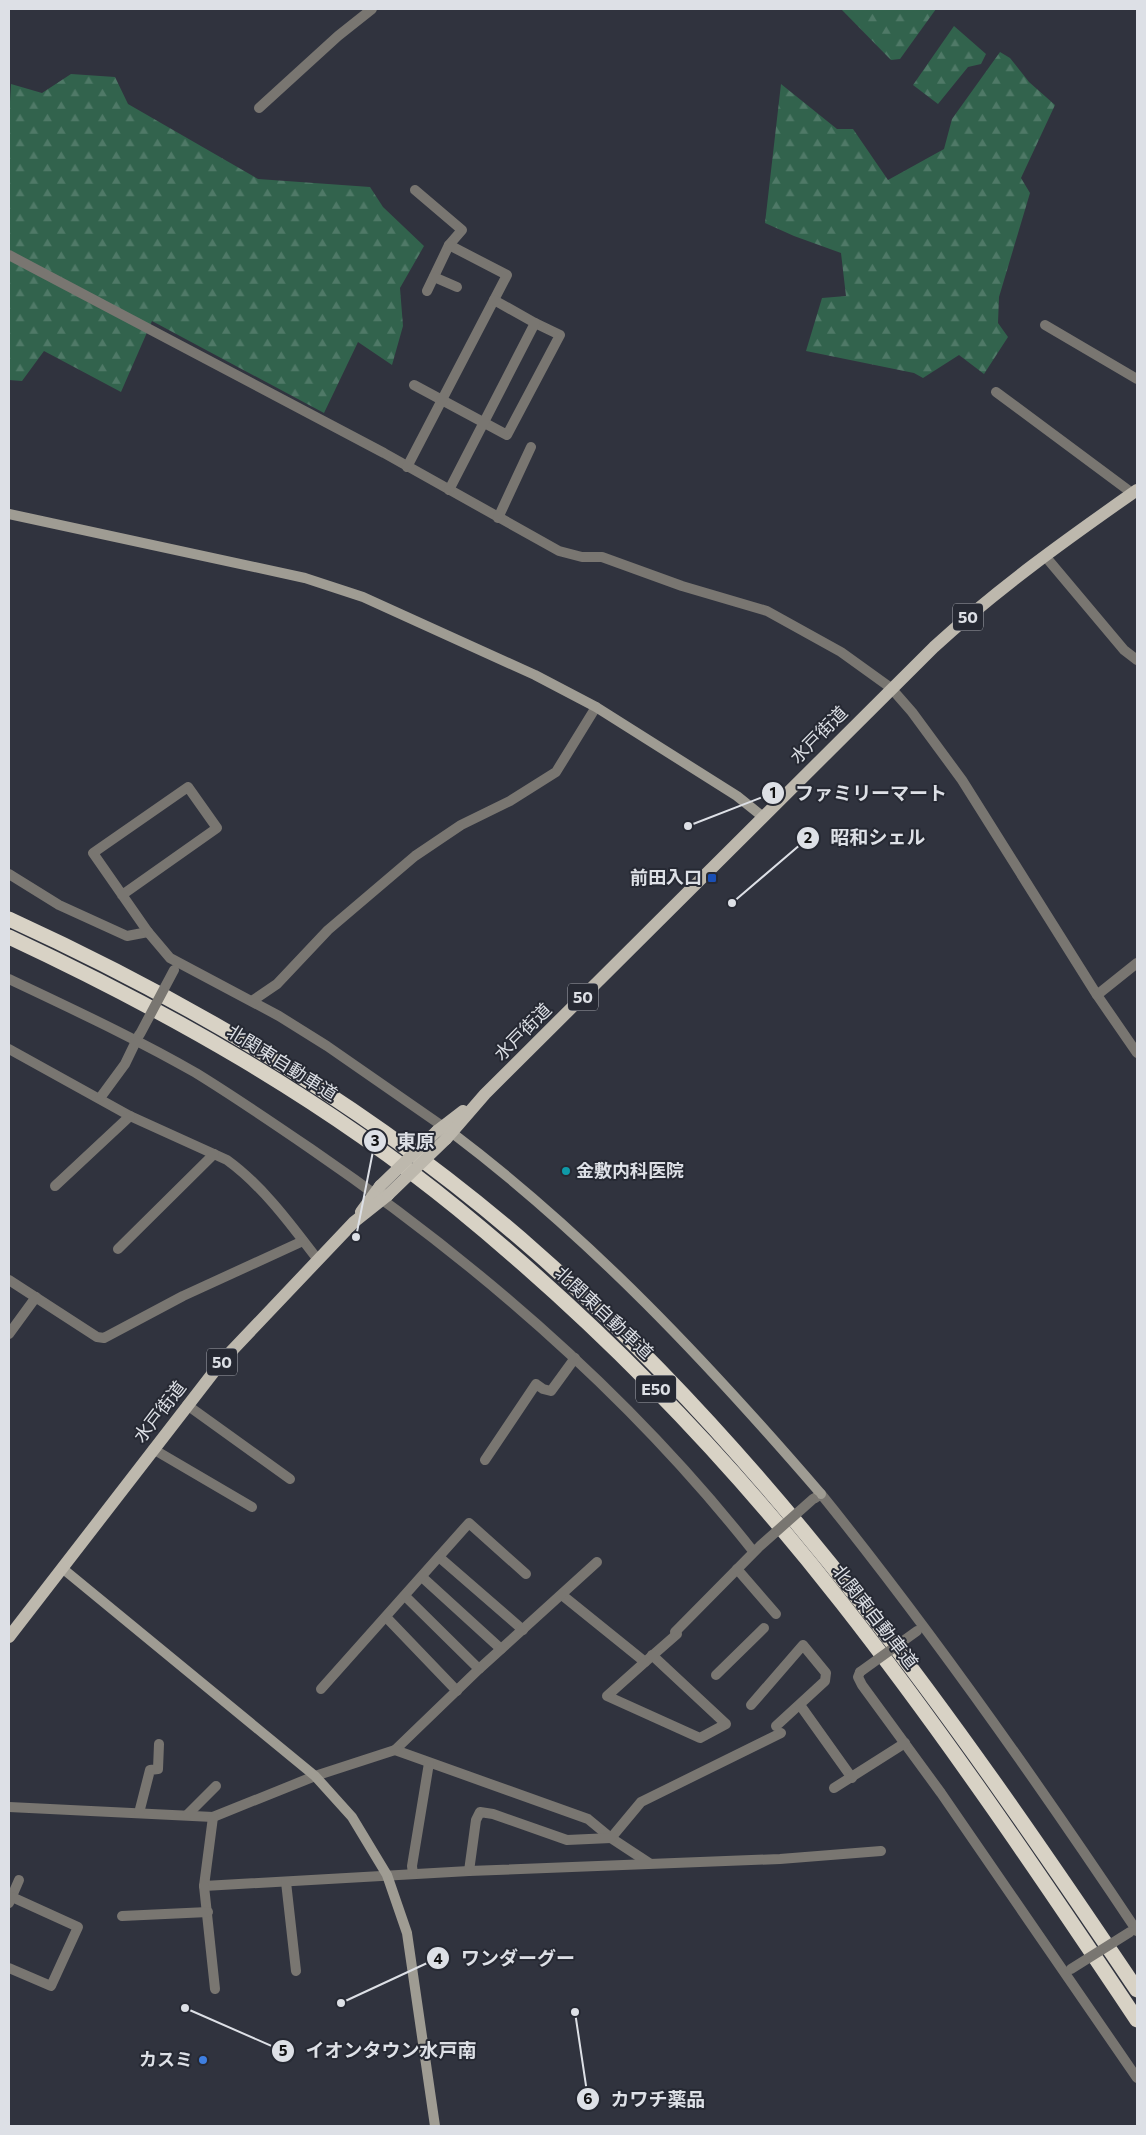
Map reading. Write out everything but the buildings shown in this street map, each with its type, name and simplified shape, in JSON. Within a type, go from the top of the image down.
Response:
[{"type":"highway","name":"北関東自動車道","points":[[9,919],[140,982],[294,1072],[382,1130],[537,1252],[592,1304],[704,1416],[782,1504],[853,1591],[993,1779],[1137,1990]]},
{"type":"highway","name":"北関東自動車道","points":[[9,937],[133,997],[206,1037],[284,1085],[370,1142],[455,1206],[580,1314],[690,1425],[769,1514],[841,1601],[980,1788],[1137,2020]]},
{"type":"main road","name":"水戸街道","points":[[9,1637],[187,1405],[249,1332],[381,1193],[485,1094],[762,816],[954,628],[1045,556],[1135,492]]},
{"type":"street","points":[[259,108],[338,36],[372,9]]},
{"type":"street","points":[[414,190],[462,230],[450,245],[427,291]]},
{"type":"street","points":[[407,466],[506,275],[450,245]]},
{"type":"street","points":[[9,255],[407,466],[559,551],[582,557],[602,557],[682,586],[768,611],[841,652],[891,688],[912,712],[962,780],[1097,995],[1137,1053]]},
{"type":"street","points":[[434,277],[457,287]]},
{"type":"street","points":[[414,385],[507,435],[560,335],[494,300]]},
{"type":"street","points":[[449,490],[535,323]]},
{"type":"street","points":[[1045,325],[1137,379]]},
{"type":"street","points":[[996,392],[1135,492]]},
{"type":"street","points":[[498,518],[531,446]]},
{"type":"street","points":[[9,514],[305,578],[335,587],[535,676],[596,707],[737,796],[762,816]]},
{"type":"street","points":[[1045,556],[1124,650],[1137,660]]},
{"type":"street","points":[[252,1001],[277,984],[328,930],[422,850],[461,825],[510,802],[556,772],[596,707]]},
{"type":"street","points":[[122,895],[217,828],[188,787],[93,853],[122,895],[148,932],[162,951],[176,966],[252,1001],[327,1046],[548,1211],[634,1290],[724,1382],[921,1629],[1037,1782],[1134,1930],[1069,1971]]},
{"type":"street","points":[[9,874],[59,905],[127,936],[148,932]]},
{"type":"street","points":[[1097,995],[1137,963]]},
{"type":"street","points":[[100,1098],[125,1064],[176,966]]},
{"type":"street","points":[[9,979],[138,1037],[381,1193],[490,1283],[575,1358],[757,1549]]},
{"type":"street","points":[[9,1049],[130,1116],[214,1154],[239,1169],[318,1260]]},
{"type":"street","points":[[55,1186],[130,1116]]},
{"type":"street","points":[[118,1249],[214,1154]]},
{"type":"street","points":[[9,1280],[97,1337],[104,1338],[183,1296],[303,1241]]},
{"type":"street","points":[[9,1334],[36,1297]]},
{"type":"street","points":[[485,1460],[536,1384],[543,1389],[551,1391],[575,1358]]},
{"type":"street","points":[[187,1405],[290,1479]]},
{"type":"street","points":[[153,1449],[252,1507]]},
{"type":"street","points":[[562,1595],[648,1658],[726,1724],[700,1738],[607,1696],[648,1658],[676,1633],[757,1549],[817,1497]]},
{"type":"street","points":[[321,1689],[406,1596],[469,1523],[526,1574]]},
{"type":"street","points":[[439,1558],[523,1630]]},
{"type":"street","points":[[9,1807],[213,1817],[316,1776],[394,1750],[479,1669],[597,1562]]},
{"type":"street","points":[[62,1568],[316,1776],[352,1817],[387,1875],[397,1900],[412,1954],[435,2126]]},
{"type":"street","points":[[737,1569],[776,1614]]},
{"type":"street","points":[[422,1577],[501,1650]]},
{"type":"street","points":[[406,1596],[479,1669]]},
{"type":"street","points":[[386,1617],[457,1691]]},
{"type":"street","points":[[716,1675],[764,1628]]},
{"type":"street","points":[[921,1629],[860,1672],[858,1677],[1069,1971],[1137,2078]]},
{"type":"street","points":[[469,1871],[476,1820],[480,1812],[493,1814],[567,1840],[611,1838],[641,1802],[779,1730],[800,1704],[825,1681],[826,1673],[803,1646],[751,1704]]},
{"type":"street","points":[[800,1704],[852,1778]]},
{"type":"street","points":[[834,1788],[905,1743]]},
{"type":"street","points":[[139,1813],[150,1770],[158,1769],[159,1744]]},
{"type":"street","points":[[394,1750],[588,1819],[611,1838],[649,1863]]},
{"type":"street","points":[[413,1874],[412,1866],[429,1763]]},
{"type":"street","points":[[186,1815],[216,1786]]},
{"type":"street","points":[[213,1817],[204,1886],[215,1989]]},
{"type":"street","points":[[204,1886],[469,1871],[649,1863],[720,1862],[881,1851]]},
{"type":"street","points":[[9,1968],[51,1986],[78,1927],[10,1900],[19,1880]]},
{"type":"street","points":[[286,1882],[296,1971]]},
{"type":"street","points":[[122,1916],[208,1912]]},
{"type":"green space","points":[[841,9],[936,9],[900,59],[891,60]]},
{"type":"green space","points":[[954,26],[986,54],[981,64],[968,67],[938,104],[913,85]]},
{"type":"green space","points":[[1000,52],[1010,58],[1029,82],[1055,105],[1021,178],[1030,193],[999,297],[998,323],[1008,337],[984,374],[959,355],[923,378],[914,373],[806,351],[822,298],[846,296],[841,253],[765,223],[781,84],[837,129],[853,129],[888,180],[944,149],[952,119]]},
{"type":"green space","points":[[71,74],[115,77],[128,104],[258,179],[370,187],[383,207],[424,246],[400,288],[403,326],[392,365],[358,342],[324,413],[152,321],[121,392],[44,351],[22,381],[9,380],[9,120],[11,84],[42,93]]},
{"type":"place","name":"ファミリーマート","points":[[688,826]]},
{"type":"place","name":"前田入口","points":[[712,878]]},
{"type":"place","name":"昭和シェル","points":[[732,903]]},
{"type":"place","name":"金敷内科医院","points":[[566,1171]]},
{"type":"place","name":"東原","points":[[356,1237]]},
{"type":"place","name":"ワンダーグー","points":[[341,2003]]},
{"type":"place","name":"イオンタウン水戸南","points":[[185,2008]]},
{"type":"place","name":"カワチ薬品","points":[[575,2012]]},
{"type":"place","name":"カスミ","points":[[203,2060]]}]
